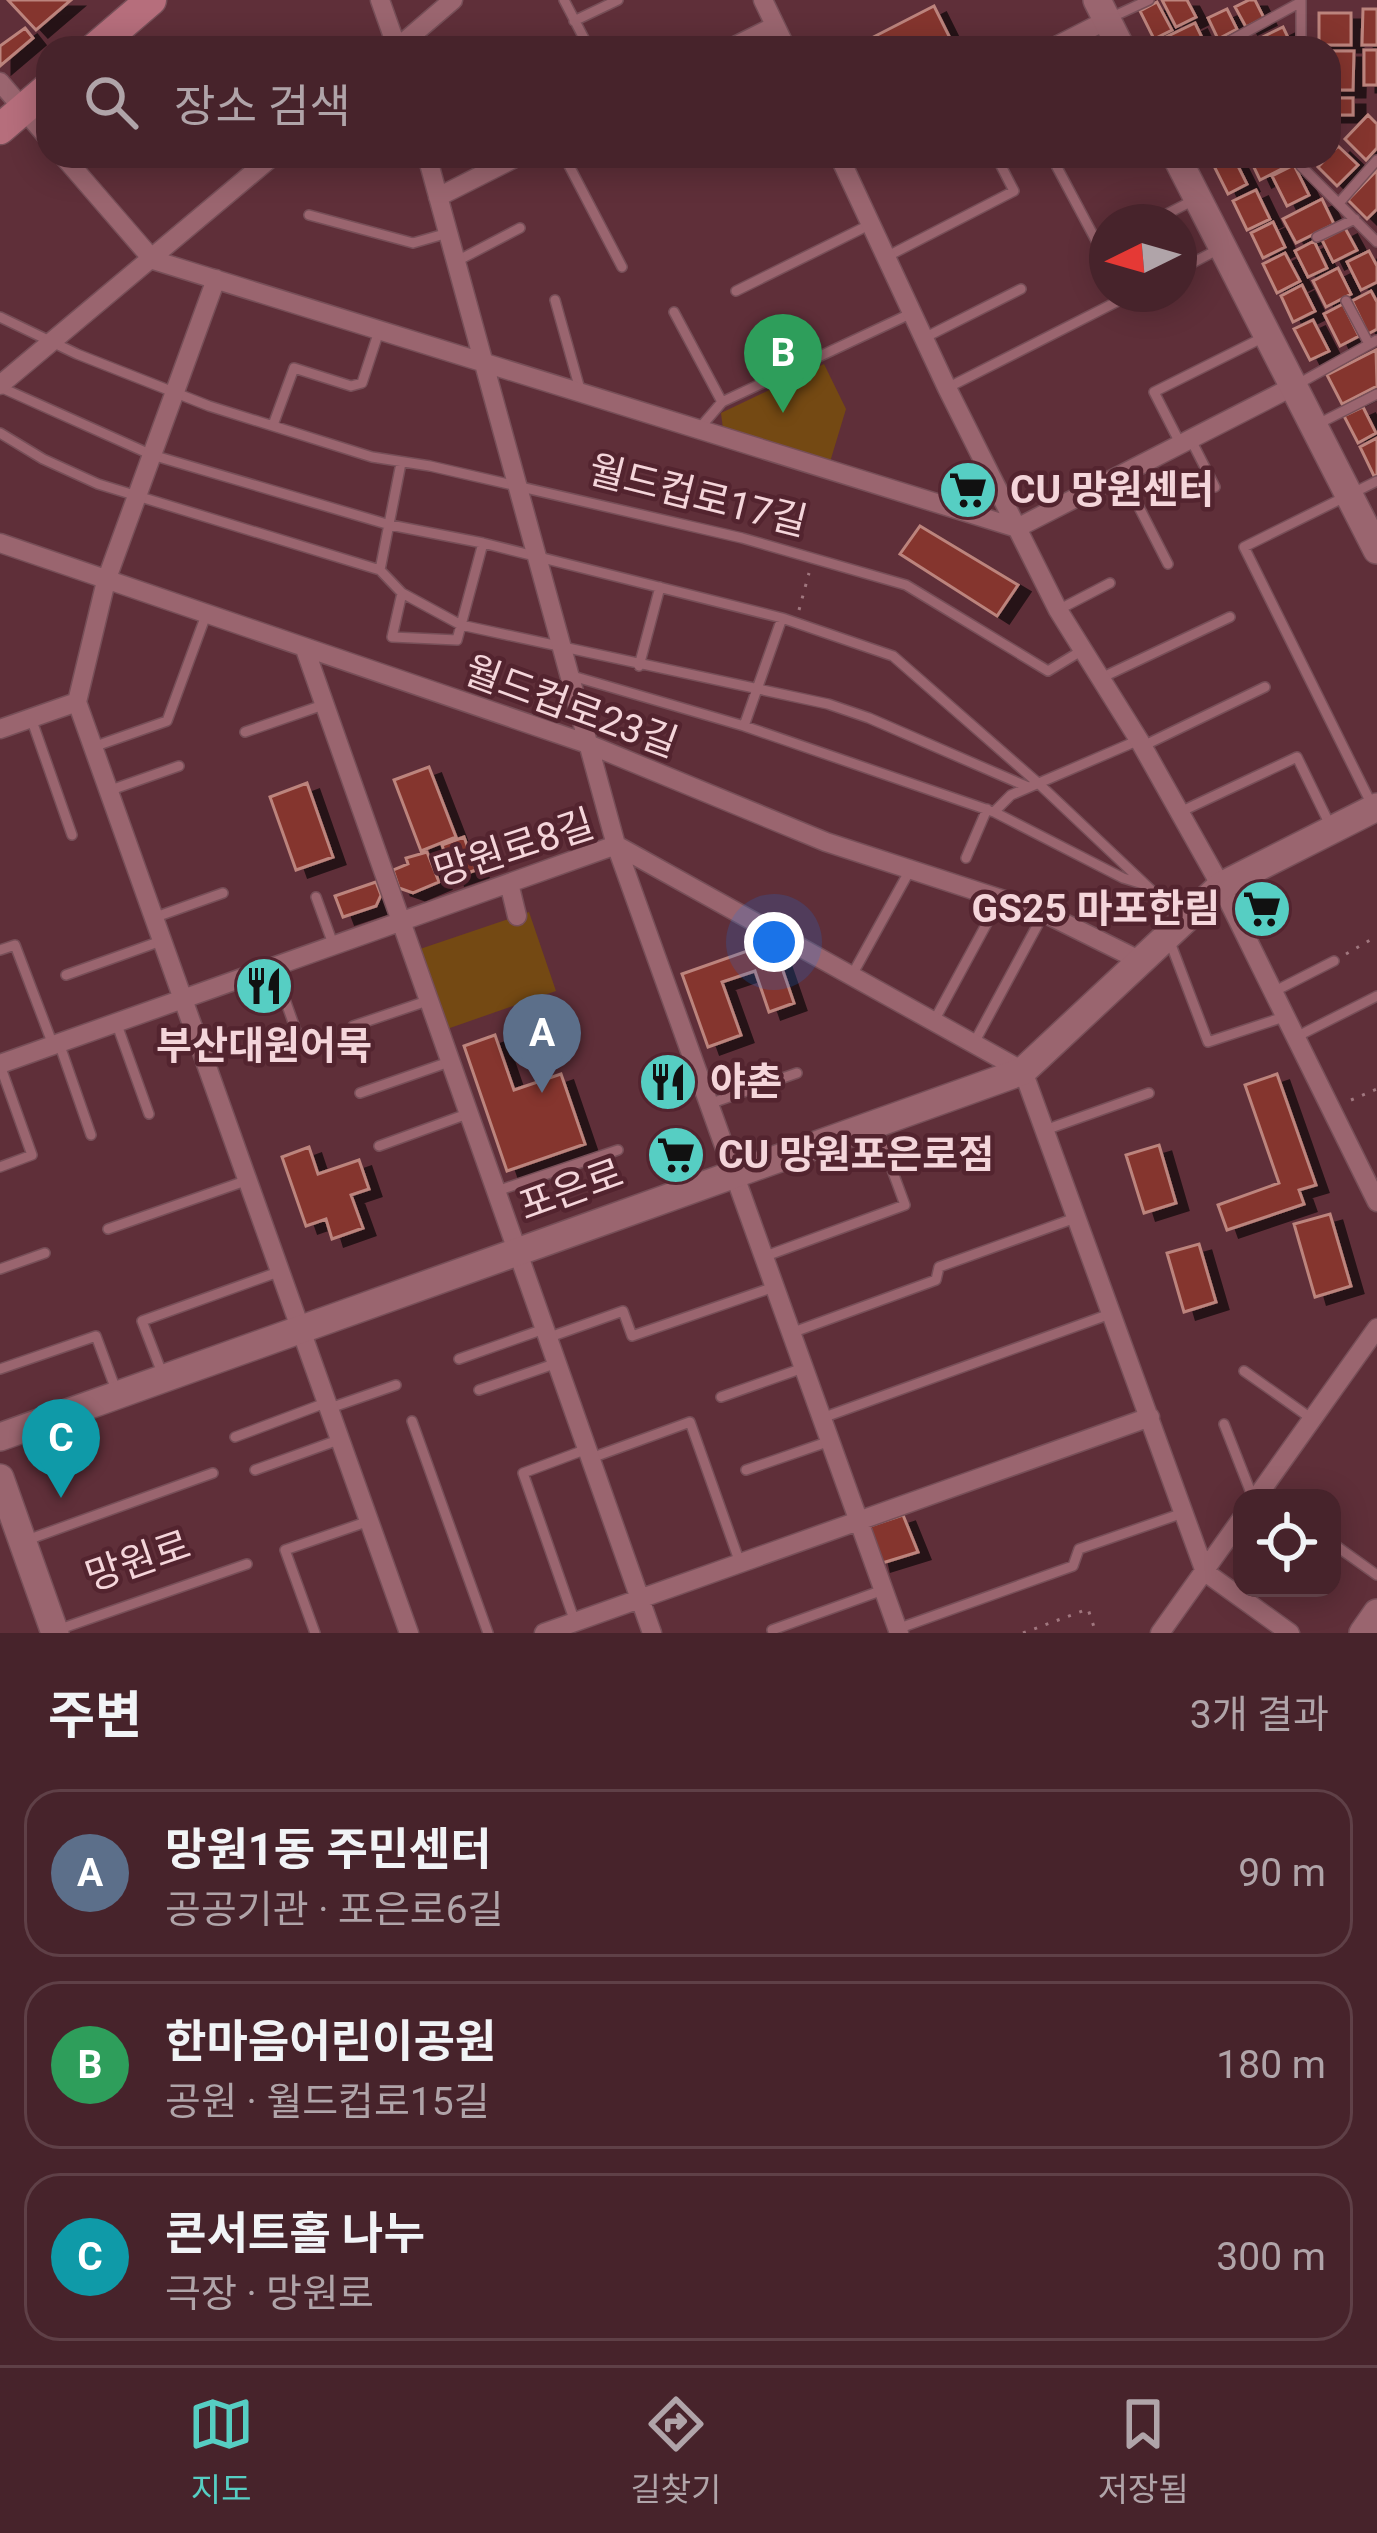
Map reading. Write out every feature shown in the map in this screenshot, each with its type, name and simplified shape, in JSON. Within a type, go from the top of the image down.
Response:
[{"type":"main road","points":[[108,36],[151,0]]},
{"type":"main road","points":[[11,119],[36,98]]},
{"type":"street","points":[[380,0],[393,36]]},
{"type":"street","points":[[411,36],[452,0]]},
{"type":"street","points":[[743,36],[771,8]]},
{"type":"street","points":[[1068,36],[1102,10]]},
{"type":"street","points":[[0,82],[11,119]]},
{"type":"street","points":[[73,168],[153,260],[1017,528],[1294,386]]},
{"type":"street","points":[[0,386],[259,168]]},
{"type":"street","points":[[430,168],[616,845],[898,1631]]},
{"type":"street","points":[[438,197],[495,168]]},
{"type":"street","points":[[846,168],[947,388],[1058,610],[1141,743],[1221,886],[1377,1202]]},
{"type":"street","points":[[1182,168],[1377,550]]},
{"type":"street","points":[[216,279],[106,580],[76,702],[409,1633]]},
{"type":"street","name":"월드컵로23길","points":[[0,543],[588,744],[826,842],[1044,913],[1141,962]]},
{"type":"street","points":[[304,649],[652,1633]]},
{"type":"street","points":[[0,728],[76,702]]},
{"type":"street","name":"포은로","points":[[0,1437],[1023,1071],[1221,886],[1375,808]]},
{"type":"street","name":"망원로8길","points":[[0,1065],[616,845],[1023,1071]]},
{"type":"street","points":[[509,883],[517,916]]},
{"type":"street","points":[[1023,1071],[1204,1572],[1290,1633]]},
{"type":"street","points":[[1264,1489],[1377,1328]]},
{"type":"street","points":[[544,1633],[1150,1417]]},
{"type":"street","name":"망원로","points":[[0,1478],[55,1632]]},
{"type":"street","points":[[1160,1633],[1233,1531]]},
{"type":"street","points":[[1363,1633],[1377,1613]]},
{"type":"lane","points":[[564,0],[583,36]]},
{"type":"lane","points":[[574,20],[618,0]]},
{"type":"lane","points":[[1102,10],[1149,0]]},
{"type":"lane","points":[[1241,36],[1301,1]]},
{"type":"lane","points":[[1301,1],[1301,36]]},
{"type":"lane","points":[[1339,203],[1377,160]]},
{"type":"lane","points":[[570,168],[622,267]]},
{"type":"lane","points":[[886,256],[1014,190],[1002,168]]},
{"type":"lane","points":[[1058,168],[1089,227]]},
{"type":"lane","points":[[1303,168],[1377,242]]},
{"type":"lane","points":[[1185,204],[1197,198]]},
{"type":"lane","points":[[308,214],[413,243],[448,233]]},
{"type":"lane","points":[[1317,237],[1354,219]]},
{"type":"lane","points":[[736,291],[871,224]]},
{"type":"lane","points":[[455,262],[520,228]]},
{"type":"lane","points":[[1197,261],[1222,248]]},
{"type":"lane","points":[[924,338],[1021,289]]},
{"type":"lane","points":[[555,300],[581,393]]},
{"type":"lane","points":[[1294,386],[1373,342],[1346,301]]},
{"type":"lane","points":[[947,388],[1097,312]]},
{"type":"lane","points":[[674,313],[722,402]]},
{"type":"lane","points":[[698,430],[722,402],[912,313]]},
{"type":"lane","name":"월드컵로17길","points":[[0,317],[209,406],[401,464],[516,485],[906,585],[1048,671],[1083,650]]},
{"type":"lane","points":[[273,425],[294,368],[351,386],[362,383],[379,331]]},
{"type":"lane","points":[[1215,487],[1154,392],[1268,335]]},
{"type":"lane","points":[[0,386],[152,455],[390,525],[483,543],[782,618],[893,656],[1150,887],[1176,929],[1208,1042],[1286,1016]]},
{"type":"lane","points":[[1314,426],[1377,394]]},
{"type":"lane","points":[[0,433],[43,459],[138,497],[380,570],[402,593],[461,625],[639,666],[757,687],[869,718],[1033,785]]},
{"type":"lane","points":[[380,570],[401,464]]},
{"type":"lane","points":[[1121,472],[1168,564]]},
{"type":"lane","points":[[1375,808],[1244,547],[1377,481]]},
{"type":"lane","points":[[402,593],[392,637],[457,640],[483,543]]},
{"type":"lane","points":[[1058,610],[1111,583]]},
{"type":"lane","points":[[639,666],[660,587]]},
{"type":"lane","points":[[92,747],[167,721],[206,615]]},
{"type":"lane","points":[[1101,678],[1230,616]]},
{"type":"lane","points":[[744,726],[782,618]]},
{"type":"lane","points":[[569,675],[744,726],[991,811],[1150,887]]},
{"type":"lane","points":[[966,858],[991,811],[1011,795],[1265,687]]},
{"type":"lane","points":[[245,732],[323,706]]},
{"type":"lane","points":[[31,718],[72,835]]},
{"type":"lane","points":[[1180,812],[1297,757],[1333,830]]},
{"type":"lane","points":[[108,791],[179,766]]},
{"type":"lane","points":[[851,975],[910,870]]},
{"type":"lane","points":[[153,918],[224,893]]},
{"type":"lane","points":[[316,897],[333,944]]},
{"type":"lane","points":[[934,1021],[1000,899]]},
{"type":"lane","points":[[974,1043],[1044,913]]},
{"type":"lane","points":[[66,975],[161,941]]},
{"type":"lane","points":[[0,950],[15,945],[92,1135]]},
{"type":"lane","points":[[1273,992],[1334,961]]},
{"type":"lane","points":[[273,966],[298,1039]]},
{"type":"lane","points":[[1296,1037],[1377,996]]},
{"type":"lane","points":[[353,1026],[427,1001]]},
{"type":"lane","points":[[116,1022],[149,1114]]},
{"type":"lane","points":[[360,1093],[449,1062]]},
{"type":"lane","points":[[0,1065],[32,1155],[0,1167]]},
{"type":"lane","points":[[709,1104],[797,1072]]},
{"type":"lane","points":[[1045,1130],[1149,1093]]},
{"type":"lane","points":[[379,1146],[467,1114]]},
{"type":"lane","points":[[764,1257],[905,1205],[875,1124]]},
{"type":"lane","points":[[494,1192],[618,1150]]},
{"type":"lane","points":[[108,1229],[248,1180]]},
{"type":"lane","points":[[791,1333],[936,1280],[939,1267],[1078,1217]]},
{"type":"lane","points":[[0,1269],[45,1253]]},
{"type":"lane","points":[[164,1378],[142,1321],[281,1271]]},
{"type":"lane","points":[[459,1359],[623,1311],[632,1336],[774,1287]]},
{"type":"lane","points":[[821,1418],[1113,1313]]},
{"type":"lane","points":[[0,1370],[96,1336],[118,1395]]},
{"type":"lane","points":[[479,1390],[556,1364]]},
{"type":"lane","points":[[721,1397],[803,1368]]},
{"type":"lane","points":[[1244,1371],[1312,1419]]},
{"type":"lane","points":[[235,1437],[396,1385]]},
{"type":"lane","points":[[412,1421],[488,1633]]},
{"type":"lane","points":[[575,1622],[524,1473],[690,1422],[740,1563]]},
{"type":"lane","points":[[1224,1424],[1256,1489]]},
{"type":"lane","points":[[255,1470],[340,1439]]},
{"type":"lane","points":[[746,1470],[830,1441]]},
{"type":"lane","name":"망원로","points":[[22,1542],[213,1473]]},
{"type":"lane","points":[[898,1631],[1073,1566],[1079,1550],[1184,1513]]},
{"type":"lane","points":[[315,1633],[285,1550],[369,1521]]},
{"type":"lane","points":[[1341,1549],[1377,1575]]},
{"type":"lane","name":"망원로","points":[[55,1632],[247,1564]]},
{"type":"lane","points":[[772,1630],[883,1590]]},
{"type":"path","points":[[795,623],[812,558]]},
{"type":"path","points":[[1334,961],[1377,936]]},
{"type":"path","points":[[1331,1109],[1377,1089]]},
{"type":"path","points":[[1023,1633],[1088,1610],[1096,1633]]},
{"type":"shaded area","points":[[824,364],[846,409],[830,462],[723,429],[721,413]]},
{"type":"shaded area","points":[[529,912],[556,991],[447,1029],[420,949]]},
{"type":"building","points":[[8,0],[71,0],[36,30]]},
{"type":"building","points":[[1162,0],[1187,0],[1196,17],[1176,27]]},
{"type":"building","points":[[1255,0],[1264,18],[1246,27],[1235,7]]},
{"type":"building","points":[[1157,2],[1172,30],[1152,36],[1140,11]]},
{"type":"building","points":[[934,6],[949,36],[875,36]]},
{"type":"building","points":[[1227,9],[1237,29],[1217,36],[1208,18]]},
{"type":"building","points":[[1363,9],[1377,9],[1377,45],[1362,45]]},
{"type":"building","points":[[1319,13],[1351,13],[1351,45],[1341,45],[1341,36],[1319,36]]},
{"type":"building","points":[[1195,23],[1201,36],[1168,36]]},
{"type":"building","points":[[1283,27],[1287,36],[1265,36]]},
{"type":"building","points":[[25,28],[33,38],[0,66],[0,46]]},
{"type":"building","points":[[1364,50],[1377,50],[1377,85],[1364,85]]},
{"type":"building","points":[[1341,51],[1354,51],[1353,90],[1341,90]]},
{"type":"building","points":[[1341,98],[1353,98],[1353,115],[1341,115]]},
{"type":"building","points":[[1368,115],[1377,124],[1377,148],[1366,160],[1345,139]]},
{"type":"building","points":[[1341,149],[1358,165],[1337,186],[1319,168],[1341,168]]},
{"type":"building","points":[[1215,168],[1239,168],[1247,184],[1228,194]]},
{"type":"building","points":[[1254,168],[1283,168],[1260,180]]},
{"type":"building","points":[[1296,168],[1309,195],[1287,206],[1272,176]]},
{"type":"building","points":[[1377,170],[1377,209],[1367,219],[1348,200]]},
{"type":"building","points":[[1256,190],[1270,219],[1247,230],[1233,201]]},
{"type":"building","points":[[1322,199],[1334,224],[1296,243],[1283,219]]},
{"type":"building","points":[[1273,222],[1285,247],[1263,258],[1251,233]]},
{"type":"building","points":[[1345,228],[1357,250],[1333,262],[1322,240]]},
{"type":"building","points":[[1314,241],[1327,268],[1308,277],[1295,251]]},
{"type":"building","points":[[1369,251],[1377,266],[1377,282],[1361,290],[1347,262]]},
{"type":"building","points":[[1285,253],[1300,281],[1277,293],[1263,264]]},
{"type":"building","points":[[1338,268],[1351,294],[1326,307],[1313,281]]},
{"type":"building","points":[[1302,285],[1315,311],[1293,322],[1281,296]]},
{"type":"building","points":[[1371,291],[1377,302],[1377,329],[1368,334],[1352,301]]},
{"type":"building","points":[[1343,304],[1359,336],[1340,346],[1324,314]]},
{"type":"building","points":[[1313,320],[1329,351],[1310,360],[1294,329]]},
{"type":"building","points":[[1376,350],[1377,386],[1342,404],[1327,375]]},
{"type":"building","points":[[1363,407],[1376,433],[1358,443],[1344,416]]},
{"type":"building","points":[[1377,438],[1377,474],[1374,476],[1360,447]]},
{"type":"building","points":[[920,526],[1018,585],[997,616],[900,554]]},
{"type":"building","points":[[429,767],[456,837],[421,851],[394,780]]},
{"type":"building","points":[[307,783],[333,857],[296,870],[270,797]]},
{"type":"building","points":[[464,837],[476,870],[453,878],[442,845]]},
{"type":"building","points":[[427,852],[439,882],[413,893],[399,888],[393,870],[408,864],[406,858]]},
{"type":"building","points":[[376,882],[381,895],[376,906],[343,917],[335,896]]},
{"type":"building","points":[[773,942],[794,1003],[769,1012],[755,971],[722,982],[741,1035],[708,1047],[682,974]]},
{"type":"building","points":[[495,1035],[514,1090],[561,1074],[585,1144],[507,1171],[464,1046]]},
{"type":"building","points":[[1277,1074],[1316,1185],[1299,1190],[1304,1204],[1227,1230],[1218,1205],[1279,1183],[1245,1085]]},
{"type":"building","points":[[1159,1145],[1176,1203],[1144,1213],[1126,1155]]},
{"type":"building","points":[[309,1147],[318,1174],[359,1160],[369,1189],[351,1195],[363,1228],[332,1239],[326,1219],[306,1226],[282,1157]]},
{"type":"building","points":[[1330,1214],[1351,1286],[1315,1297],[1294,1224]]},
{"type":"building","points":[[1199,1244],[1216,1302],[1184,1312],[1167,1253]]},
{"type":"building","points":[[903,1515],[918,1552],[879,1564],[870,1526]]},
{"type":"place","name":"한마음어린이공원","points":[[783,413]]},
{"type":"place","name":"CU 망원센터","points":[[968,490]]},
{"type":"place","name":"GS25 마포한림","points":[[1262,909]]},
{"type":"place","name":"부산대원어묵","points":[[264,986]]},
{"type":"place","name":"야촌","points":[[668,1082]]},
{"type":"place","name":"망원1동 주민센터","points":[[542,1093]]},
{"type":"place","name":"CU 망원포은로점","points":[[676,1155]]},
{"type":"place","name":"콘서트홀 나누","points":[[61,1498]]}]
